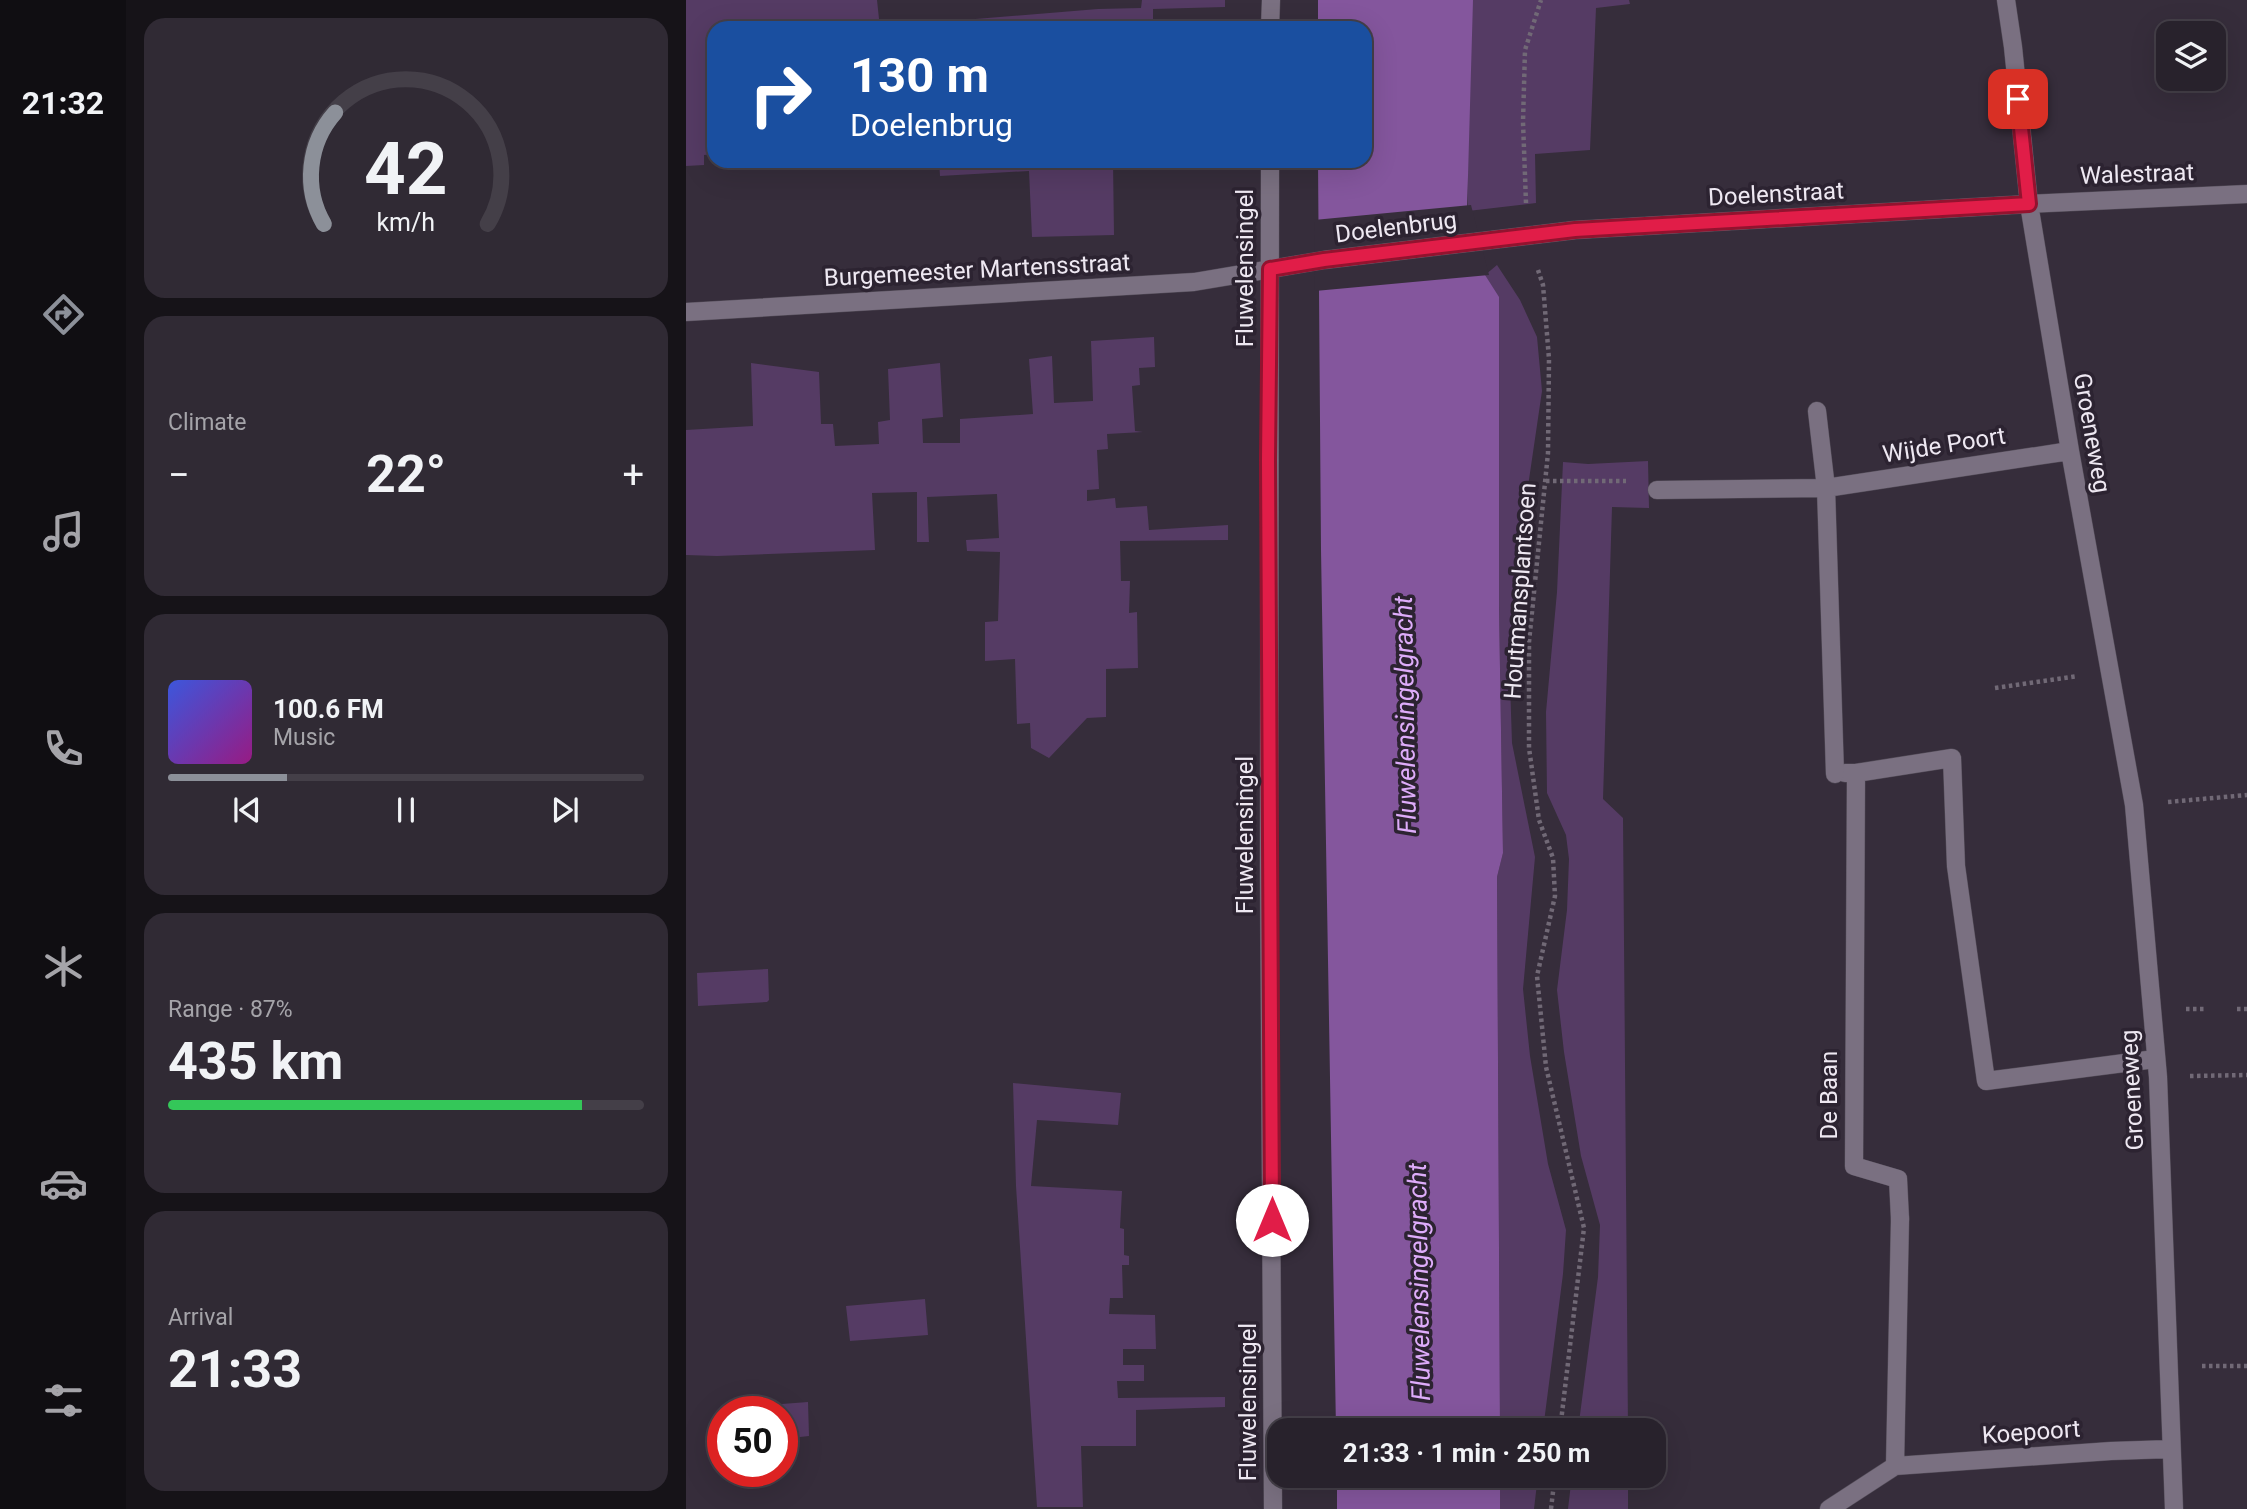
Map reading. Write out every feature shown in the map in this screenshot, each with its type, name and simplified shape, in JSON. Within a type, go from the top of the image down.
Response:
[{"type":"street","points":[[1270,0],[1270,21]]},
{"type":"street","name":"Groeneweg","points":[[2006,0],[2029,204],[2070,451],[2134,805],[2156,1068],[2174,1509]]},
{"type":"street","name":"Fluwelensingel","points":[[1269,168],[1273,1509]]},
{"type":"street","name":"Walestraat","points":[[2029,204],[2247,194]]},
{"type":"street","name":"Doelenstraat","points":[[1527,237],[1575,230],[2029,204]]},
{"type":"street","name":"Doelenbrug","points":[[1270,269],[1527,237]]},
{"type":"street","name":"Burgemeester Martensstraat","points":[[686,313],[1194,282],[1270,269]]},
{"type":"street","points":[[1817,411],[1826,488],[1835,774],[1952,758],[1956,866],[1986,1081],[2156,1068]]},
{"type":"street","name":"Wijde Poort","points":[[1657,490],[1826,488],[2070,451]]},
{"type":"street","name":"De Baan","points":[[1856,773],[1854,1166],[1898,1179],[1900,1219],[1895,1466]]},
{"type":"street","name":"Koepoort","points":[[1895,1466],[2171,1449]]},
{"type":"street","points":[[1829,1509],[1895,1466]]},
{"type":"path","name":"Houtmansplantsoen","points":[[1541,0],[1525,50],[1523,122],[1527,237],[1543,285],[1549,359],[1548,453],[1529,642],[1529,748],[1539,820],[1553,858],[1555,896],[1536,976],[1546,1067],[1584,1228],[1561,1418]]},
{"type":"path","points":[[1546,481],[1627,481],[1657,490]]},
{"type":"path","points":[[1995,688],[2110,671]]},
{"type":"path","points":[[2134,805],[2247,795]]},
{"type":"path","points":[[2237,1009],[2247,1009]]},
{"type":"path","points":[[2156,1068],[2247,1075]]},
{"type":"path","points":[[2167,1367],[2247,1366]]},
{"type":"path","points":[[1551,1509],[1553,1488]]},
{"type":"shaded area","points":[[686,0],[877,0],[879,21],[707,21],[707,155],[704,155],[704,165],[686,166]]},
{"type":"shaded area","points":[[1142,0],[1225,0],[1225,7],[1153,9],[1153,21],[951,21],[1098,9],[1141,8]]},
{"type":"shaded area","points":[[1467,0],[1629,0],[1630,4],[1596,8],[1590,150],[1535,154],[1536,203],[1468,211]]},
{"type":"shaded area","points":[[939,168],[1113,168],[1114,235],[1032,237],[1029,171],[940,176]]},
{"type":"shaded area","points":[[1497,265],[1520,300],[1537,337],[1542,391],[1526,500],[1509,652],[1512,743],[1535,857],[1523,989],[1530,1056],[1548,1164],[1566,1230],[1545,1418],[1500,1418],[1497,877],[1503,853],[1499,607],[1485,275]]},
{"type":"shaded area","points":[[1154,337],[1155,367],[1139,368],[1140,385],[1132,386],[1135,431],[1143,432],[1107,434],[1108,449],[1097,450],[1099,489],[1087,490],[1087,501],[1115,498],[1116,508],[1147,506],[1149,530],[1228,525],[1228,540],[1120,541],[1121,581],[1130,581],[1129,613],[1137,612],[1138,668],[1106,669],[1106,717],[1087,718],[1049,758],[1031,748],[1030,723],[1017,724],[1015,659],[985,661],[985,622],[998,621],[1000,552],[967,551],[966,540],[999,538],[997,494],[927,497],[929,542],[917,542],[917,492],[872,493],[875,550],[686,555],[686,430],[753,426],[751,363],[819,372],[821,424],[833,424],[835,446],[879,444],[878,422],[890,420],[888,369],[940,363],[943,417],[922,419],[923,443],[960,443],[960,419],[1033,414],[1029,359],[1052,356],[1054,403],[1093,401],[1091,341]]},
{"type":"shaded area","points":[[1648,461],[1649,508],[1612,507],[1603,799],[1623,818],[1628,1418],[1580,1418],[1598,1277],[1600,1225],[1581,1156],[1564,1052],[1557,990],[1567,910],[1569,859],[1566,835],[1547,793],[1546,712],[1557,592],[1563,462],[1588,464]]},
{"type":"shaded area","points":[[768,969],[767,1002],[698,1006],[697,973]]},
{"type":"shaded area","points":[[1013,1083],[1121,1093],[1118,1125],[1037,1120],[1031,1186],[1122,1191],[1120,1228],[1124,1229],[1124,1255],[1129,1256],[1129,1265],[1122,1265],[1123,1298],[1110,1298],[1109,1314],[1155,1315],[1156,1349],[1123,1349],[1123,1365],[1144,1365],[1144,1381],[1117,1381],[1118,1398],[1225,1397],[1225,1407],[1136,1410],[1136,1446],[1081,1446],[1083,1507],[1037,1507],[1016,1186]]},
{"type":"shaded area","points":[[925,1299],[928,1335],[850,1341],[846,1306]]},
{"type":"shaded area","points":[[808,1402],[809,1436],[798,1437],[798,1403]]},
{"type":"shaded area","points":[[1500,1488],[1536,1488],[1534,1509],[1500,1509]]},
{"type":"shaded area","points":[[1570,1488],[1628,1488],[1628,1509],[1568,1509]]},
{"type":"water","name":"Fluwelensingelgracht","points":[[1318,0],[1473,0],[1467,211],[1485,275],[1499,297],[1499,607],[1503,853],[1497,877],[1500,1418],[1336,1418],[1321,550],[1318,168],[1372,168],[1372,21],[1318,21]]},
{"type":"water","points":[[1337,1488],[1500,1488],[1500,1509],[1337,1509]]},
{"type":"pier","points":[[1471,205],[1489,275],[1315,291],[1314,220]]},
{"type":"route","points":[[1272,1220],[1268,460],[1270,269],[1575,230],[2029,204],[2018,99]]}]
